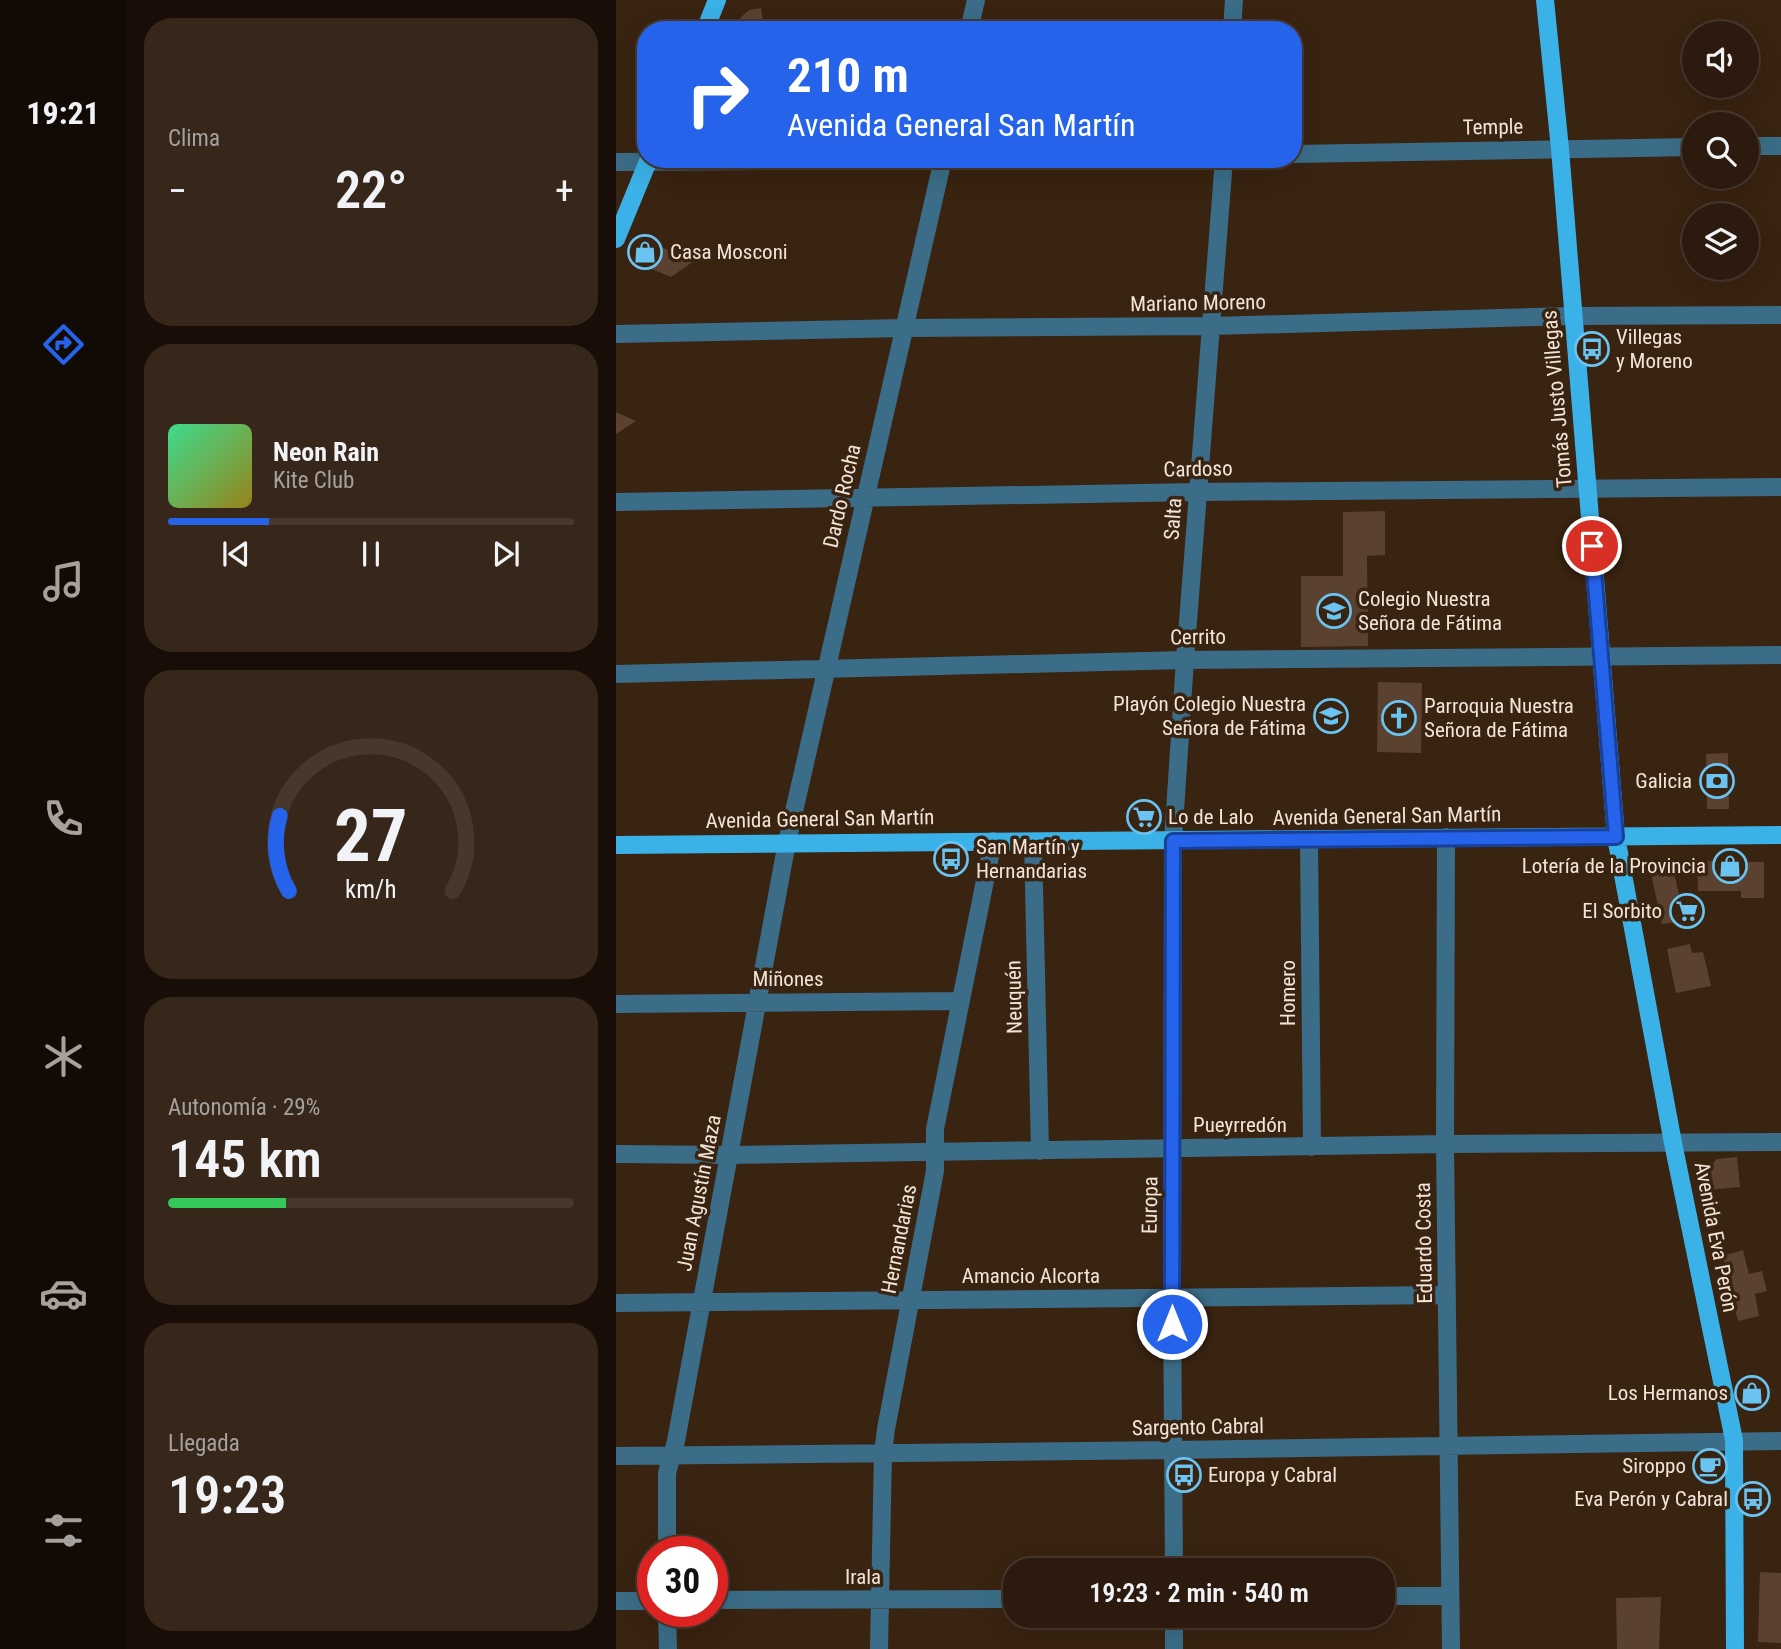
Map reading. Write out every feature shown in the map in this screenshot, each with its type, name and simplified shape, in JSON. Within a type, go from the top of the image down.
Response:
[{"type":"main road","points":[[709,21],[717,0]]},
{"type":"main road","name":"Tomás Justo Villegas","points":[[1545,0],[1560,149],[1616,837]]},
{"type":"main road","points":[[616,239],[646,168]]},
{"type":"main road","name":"Avenida General San Martín","points":[[616,845],[1781,835]]},
{"type":"main road","name":"Avenida Eva Perón","points":[[1616,837],[1673,1143],[1734,1440],[1735,1649]]},
{"type":"street","points":[[972,21],[976,0]]},
{"type":"street","points":[[1233,21],[1234,0]]},
{"type":"street","points":[[1759,146],[1781,145]]},
{"type":"street","name":"Temple","points":[[1302,153],[1682,147]]},
{"type":"street","points":[[616,162],[637,161]]},
{"type":"street","name":"Dardo Rocha","points":[[787,842],[941,168]]},
{"type":"street","name":"Salta","points":[[1173,841],[1223,168]]},
{"type":"street","name":"Mariano Moreno","points":[[616,334],[903,328],[1212,326],[1573,316],[1781,314]]},
{"type":"street","name":"Cardoso","points":[[616,502],[1198,492],[1781,487]]},
{"type":"street","name":"Cerrito","points":[[616,674],[1185,660],[1781,655]]},
{"type":"street","name":"Eduardo Costa","points":[[1446,837],[1445,1144],[1451,1649]]},
{"type":"street","name":"Homero","points":[[1309,839],[1312,1147]]},
{"type":"street","name":"Hernandarias","points":[[878,1649],[883,1453],[935,1171],[935,1129],[993,841]]},
{"type":"street","name":"Europa","points":[[1173,841],[1174,1558]]},
{"type":"street","name":"Juan Agustín Maza","points":[[667,1536],[667,1473],[676,1440],[787,842]]},
{"type":"street","name":"Neuquén","points":[[1033,842],[1040,1151]]},
{"type":"street","name":"Miñones","points":[[616,1004],[959,1001]]},
{"type":"street","name":"Pueyrredón","points":[[616,1154],[729,1155],[1445,1144],[1781,1142]]},
{"type":"street","name":"Amancio Alcorta","points":[[616,1303],[1447,1295]]},
{"type":"street","name":"Sargento Cabral","points":[[616,1456],[1781,1441]]},
{"type":"street","points":[[1395,1596],[1450,1596]]},
{"type":"street","name":"Irala","points":[[728,1600],[1003,1599]]},
{"type":"street","points":[[616,1601],[637,1601]]},
{"type":"street","points":[[667,1627],[668,1649]]},
{"type":"street","points":[[1174,1628],[1174,1649]]},
{"type":"building","points":[[761,8],[763,21],[739,21],[749,10]]},
{"type":"building","points":[[644,240],[694,261],[671,277],[635,262]]},
{"type":"building","points":[[616,412],[636,421],[616,434]]},
{"type":"building","name":"Colegio Nuestra Señora de Fátima","points":[[1385,511],[1385,555],[1367,556],[1368,646],[1301,647],[1301,576],[1343,576],[1343,512]]},
{"type":"building","name":"Parroquia Nuestra Señora de Fátima","points":[[1378,682],[1422,683],[1421,753],[1377,752]]},
{"type":"building","name":"Galicia","points":[[1728,753],[1729,809],[1707,809],[1706,754]]},
{"type":"building","points":[[1697,861],[1764,862],[1764,898],[1741,898],[1741,891],[1698,891]]},
{"type":"building","points":[[1672,864],[1685,921],[1662,924],[1650,869]]},
{"type":"building","points":[[1690,944],[1692,953],[1703,952],[1711,986],[1676,993],[1667,949]]},
{"type":"building","points":[[1737,1157],[1740,1187],[1707,1190],[1705,1172],[1709,1167],[1717,1159]]},
{"type":"building","points":[[1743,1250],[1749,1274],[1762,1271],[1767,1291],[1755,1294],[1759,1316],[1738,1321],[1722,1256]]},
{"type":"building","points":[[1760,1572],[1781,1573],[1781,1643],[1758,1642]]},
{"type":"building","points":[[1661,1597],[1659,1649],[1617,1649],[1616,1598]]},
{"type":"place","name":"Casa Mosconi","points":[[645,252]]},
{"type":"place","name":"Villegas y Moreno","points":[[1592,349]]},
{"type":"place","name":"Colegio Nuestra Señora de Fátima","points":[[1334,611]]},
{"type":"place","name":"Playón Colegio Nuestra Señora de Fátima","points":[[1331,716]]},
{"type":"place","name":"Parroquia Nuestra Señora de Fátima","points":[[1399,718]]},
{"type":"place","name":"Galicia","points":[[1717,781]]},
{"type":"place","name":"Lo de Lalo","points":[[1144,817]]},
{"type":"place","name":"San Martín y Hernandarias","points":[[951,859]]},
{"type":"place","name":"Lotería de la Provincia","points":[[1730,866]]},
{"type":"place","name":"El Sorbito","points":[[1687,911]]},
{"type":"place","name":"Los Hermanos","points":[[1752,1393]]},
{"type":"place","name":"Siroppo","points":[[1710,1466]]},
{"type":"place","name":"Europa y Cabral","points":[[1184,1475]]},
{"type":"place","name":"Eva Perón y Cabral","points":[[1753,1499]]},
{"type":"route","points":[[1172,1324],[1173,841],[1616,837],[1592,546]]}]
